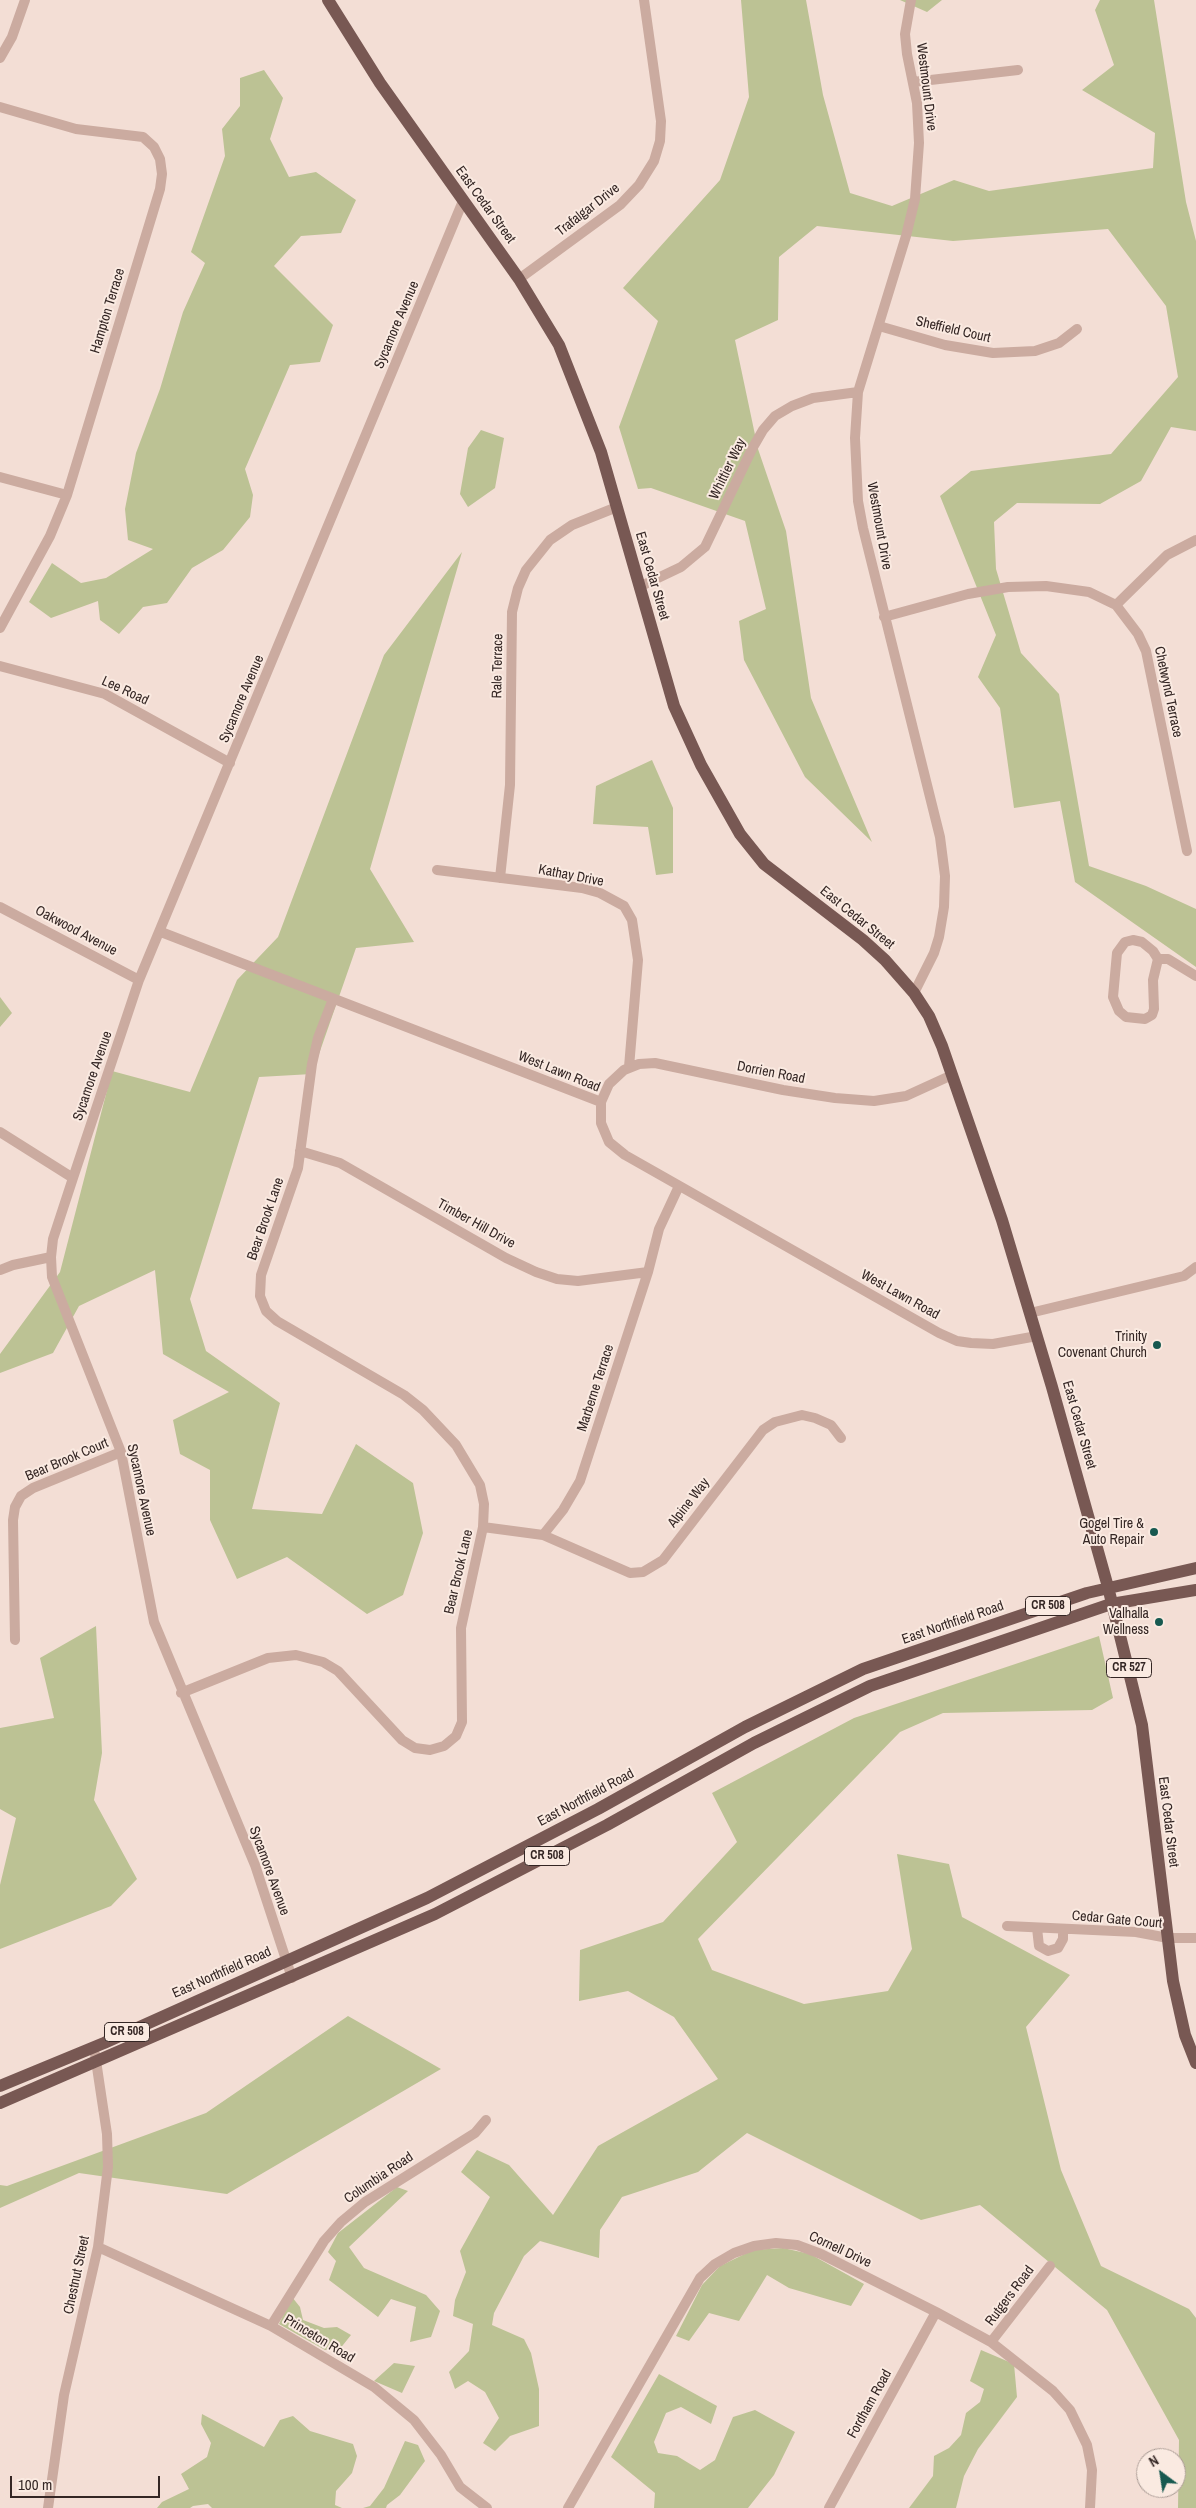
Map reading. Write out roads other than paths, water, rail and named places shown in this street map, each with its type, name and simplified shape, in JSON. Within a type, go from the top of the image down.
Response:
[{"type":"main road","name":"East Cedar Street","points":[[332,2],[380,83],[519,278],[559,344],[601,452],[674,706],[701,766],[740,834],[764,864],[863,940],[885,960],[914,993],[929,1016],[1002,1220],[1108,1587],[1142,1726],[1174,1980],[1185,2034],[1196,2063]]},
{"type":"main road","name":"East Northfield Road","points":[[0,2086],[427,1898],[697,1754],[863,1669],[1108,1587],[1196,1568]]},
{"type":"main road","name":"CR 508","points":[[0,2103],[292,1978],[434,1914],[706,1770],[870,1686],[1112,1604],[1196,1590]]},
{"type":"main road","points":[[833,1684],[841,1700]]},
{"type":"main road","points":[[697,1754],[706,1770]]},
{"type":"main road","points":[[560,1828],[571,1843]]},
{"type":"main road","points":[[427,1898],[434,1914]]},
{"type":"street","points":[[0,58],[12,37],[25,0]]},
{"type":"street","name":"Trafalgar Drive","points":[[519,278],[620,205],[639,186],[654,161],[660,141],[661,121],[644,0]]},
{"type":"street","name":"Westmount Drive","points":[[911,0],[906,34],[912,82],[917,103],[918,143],[915,199],[906,236],[858,392],[855,438],[858,501],[884,617],[940,837],[945,876],[944,907],[939,937],[934,953],[914,993]]},
{"type":"street","points":[[912,82],[1018,70]]},
{"type":"street","name":"Hampton Terrace","points":[[0,107],[76,129],[144,137],[154,147],[160,159],[162,174],[160,189],[67,495],[50,536],[0,628]]},
{"type":"street","name":"Sycamore Avenue","points":[[292,1978],[285,1962],[255,1865],[181,1693],[154,1622],[121,1452],[52,1277],[51,1257],[53,1239],[140,980],[463,201]]},
{"type":"street","name":"Sheffield Court","points":[[879,326],[945,345],[993,353],[1036,351],[1059,343],[1077,330]]},
{"type":"street","name":"Whittier Way","points":[[640,587],[682,567],[705,547],[752,449],[763,430],[775,416],[792,406],[813,398],[858,392]]},
{"type":"street","points":[[0,477],[67,495]]},
{"type":"street","name":"Rale Terrace","points":[[500,878],[510,786],[512,612],[518,588],[526,570],[550,540],[589,516],[617,507]]},
{"type":"street","points":[[1116,605],[1167,555],[1196,540]]},
{"type":"street","name":"Chetwynd Terrace","points":[[884,617],[968,594],[1008,587],[1046,586],[1088,592],[1116,605],[1127,617],[1146,651],[1186,851]]},
{"type":"street","name":"Lee Road","points":[[0,666],[105,694],[230,763]]},
{"type":"street","name":"Kathay Drive","points":[[437,870],[582,888],[600,893],[624,906],[632,920],[638,960],[629,1067]]},
{"type":"street","name":"Oakwood Avenue","points":[[0,906],[140,980]]},
{"type":"street","name":"West Lawn Road","points":[[161,932],[601,1102],[601,1123],[607,1137],[616,1150],[939,1333],[958,1341],[993,1344],[1037,1336]]},
{"type":"street","points":[[1133,940],[1142,942],[1153,951],[1158,959],[1154,970],[1154,1009],[1152,1014],[1145,1019],[1126,1017],[1119,1011],[1114,997],[1117,953],[1120,946],[1133,940]]},
{"type":"street","points":[[1158,959],[1168,959],[1196,976]]},
{"type":"street","name":"Bear Brook Lane","points":[[181,1693],[268,1658],[296,1655],[309,1658],[338,1671],[408,1745],[430,1750],[444,1746],[456,1736],[462,1722],[461,1628],[483,1527],[484,1504],[480,1485],[470,1465],[441,1427],[404,1395],[277,1322],[262,1304],[259,1288],[261,1276],[288,1201],[300,1151],[312,1064],[318,1038],[333,999]]},
{"type":"street","name":"Dorrien Road","points":[[629,1067],[655,1063],[783,1090],[835,1098],[874,1101],[906,1096],[952,1076]]},
{"type":"street","points":[[601,1102],[609,1084],[629,1067]]},
{"type":"street","points":[[0,1132],[73,1178]]},
{"type":"street","name":"Timber Hill Drive","points":[[300,1151],[340,1163],[506,1258],[536,1272],[558,1279],[578,1281],[648,1272]]},
{"type":"street","name":"Marberne Terrace","points":[[543,1535],[563,1510],[580,1481],[648,1272],[659,1229],[679,1186]]},
{"type":"street","points":[[0,1270],[13,1265],[51,1257]]},
{"type":"street","points":[[1030,1313],[1184,1276],[1196,1267]]},
{"type":"street","name":"Alpine Way","points":[[543,1535],[630,1572],[644,1572],[663,1560],[763,1430],[775,1422],[802,1415],[815,1418],[830,1425],[841,1438]]},
{"type":"street","name":"Bear Brook Court","points":[[15,1640],[13,1520],[15,1507],[21,1496],[33,1488],[121,1452]]},
{"type":"street","points":[[483,1527],[543,1535]]},
{"type":"street","name":"Cedar Gate Court","points":[[1007,1926],[1136,1932],[1168,1938],[1196,1938]]},
{"type":"street","name":"Cedar Gate Court","points":[[1037,1928],[1039,1946],[1048,1951],[1058,1948],[1063,1939],[1063,1929]]},
{"type":"street","name":"Chestnut Street","points":[[48,2508],[64,2396],[98,2247],[109,2150],[97,2061],[92,2046]]},
{"type":"street","name":"Columbia Road","points":[[271,2326],[324,2241],[341,2222],[365,2202],[475,2132],[486,2120]]},
{"type":"street","name":"Cornell Drive","points":[[568,2508],[693,2287],[707,2271],[724,2258],[744,2249],[765,2244],[786,2244],[807,2248],[936,2312],[991,2342],[1054,2391],[1077,2421],[1087,2445],[1092,2470],[1090,2508]]},
{"type":"street","name":"Princeton Road","points":[[98,2247],[271,2326],[374,2388],[414,2420],[441,2455],[460,2486],[487,2508]]},
{"type":"street","name":"Rutgers Road","points":[[991,2342],[1050,2266]]},
{"type":"street","name":"Fordham Road","points":[[829,2508],[936,2312]]},
{"type":"place","name":"Trinity Covenant Church","points":[[1157,1345]]},
{"type":"place","name":"Gogel Tire & Auto Repair","points":[[1154,1532]]},
{"type":"place","name":"Valhalla Wellness","points":[[1159,1622]]}]
